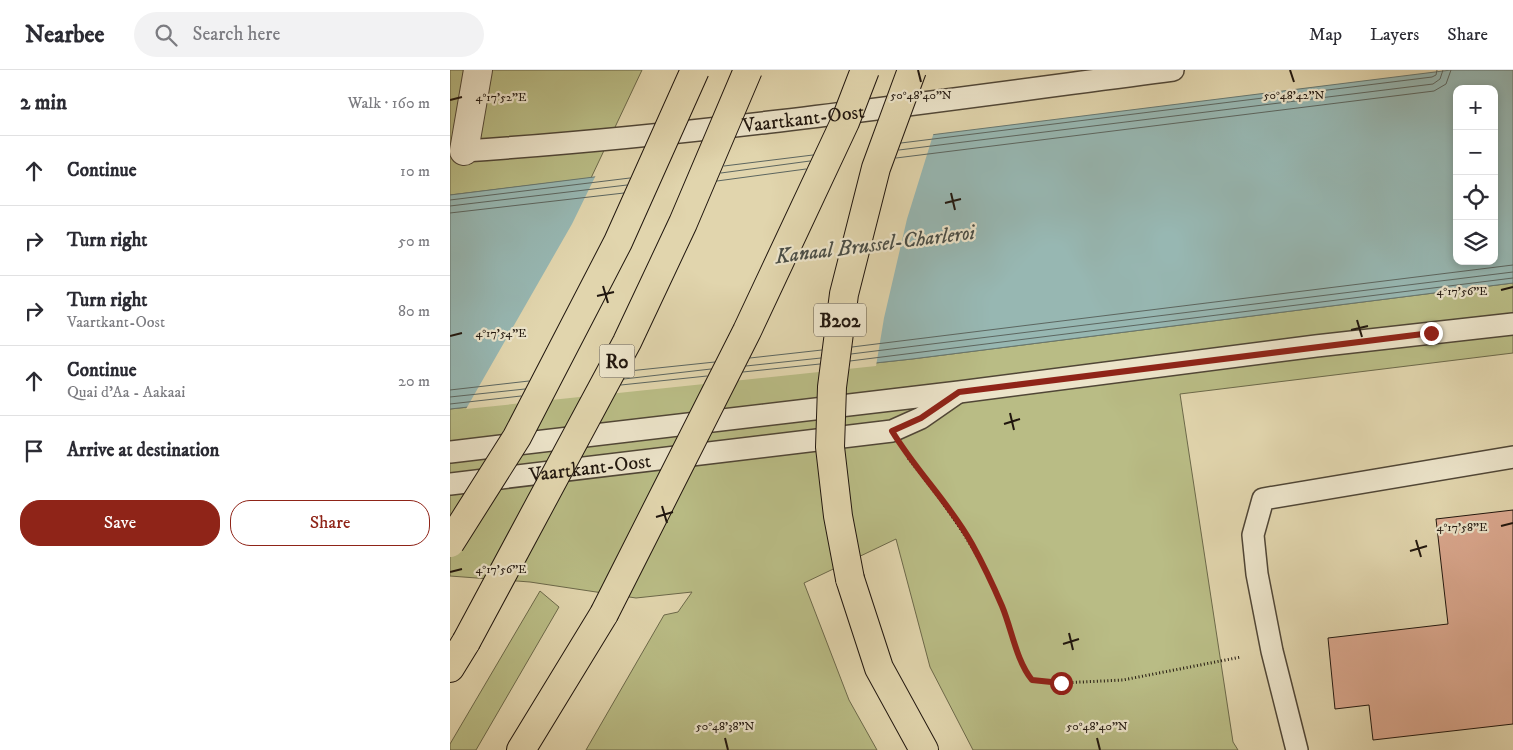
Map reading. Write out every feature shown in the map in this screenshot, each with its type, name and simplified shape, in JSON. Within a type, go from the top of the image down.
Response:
[{"type":"highway","points":[[450,542],[517,437],[613,251],[695,70]]},
{"type":"highway","name":"R0","points":[[450,668],[466,642],[627,342],[683,223],[748,70]]},
{"type":"highway","points":[[521,750],[604,614],[747,331],[845,122],[865,70]]},
{"type":"highway","name":"B202","points":[[912,70],[876,168],[844,294],[832,387],[830,447],[838,516],[850,579],[879,668],[924,750]]},
{"type":"street","points":[[464,151],[478,70]]},
{"type":"lane","name":"Vaartkant-Oost","points":[[464,151],[579,143],[795,120],[1173,70]]},
{"type":"lane","name":"Vaartkant-Oost","points":[[450,452],[959,392],[1316,346],[1513,324]]},
{"type":"lane","name":"Vaartkant-Oost","points":[[450,484],[892,431],[921,418],[959,392]]},
{"type":"lane","points":[[1297,750],[1272,651],[1257,574],[1253,535],[1263,499],[1513,458]]},
{"type":"path","points":[[892,431],[908,457],[939,496],[972,543],[1002,606],[1025,671],[1032,680],[1061,683],[1123,680],[1272,651]]},
{"type":"green space","points":[[450,70],[642,70],[591,178],[450,195]]},
{"type":"green space","points":[[1513,283],[1513,353],[1180,394],[1233,742],[1238,750],[973,750],[930,667],[896,539],[804,583],[849,700],[877,750],[586,750],[664,615],[678,612],[692,592],[636,598],[530,582],[450,576],[450,409],[912,359]]},
{"type":"green space","points":[[540,591],[559,607],[476,750],[450,750],[450,744]]},
{"type":"water","name":"Kanaal Brussel-Charleroi","points":[[1451,70],[1513,70],[1513,283],[912,359],[450,409],[450,195]]},
{"type":"pier","points":[[934,132],[907,219],[884,318],[876,366],[466,409],[572,224],[596,175]]},
{"type":"building","points":[[1513,510],[1513,724],[1373,740],[1369,705],[1335,709],[1328,638],[1448,624],[1436,519]]},
{"type":"route","points":[[1061,683],[1032,680],[1025,671],[1002,606],[972,543],[939,496],[908,457],[892,431],[921,418],[959,392],[1431,333]]}]
